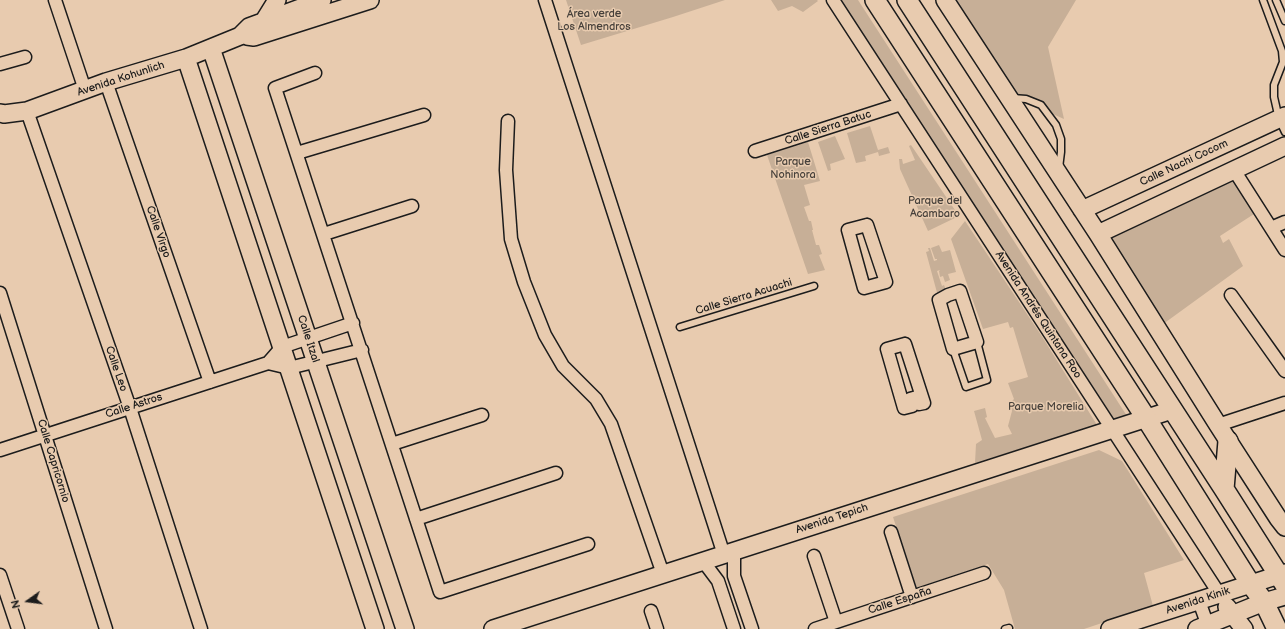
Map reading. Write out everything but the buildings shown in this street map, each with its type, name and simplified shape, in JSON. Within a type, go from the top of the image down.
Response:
[{"type":"main road","points":[[875,0],[1146,418],[1250,584],[1264,602],[1277,629]]},
{"type":"main road","points":[[907,0],[1172,410],[1283,578]]},
{"type":"main road","points":[[919,0],[922,24]]},
{"type":"main road","points":[[1224,489],[1228,441]]},
{"type":"street","points":[[55,0],[85,90]]},
{"type":"street","points":[[265,27],[277,0]]},
{"type":"street","name":"Avenida Kohunlich","points":[[0,113],[4,114],[27,111],[106,82],[186,58],[240,36],[254,37],[265,27],[322,0]]},
{"type":"street","name":"Avenida Kohunlich","points":[[265,27],[370,0]]},
{"type":"street","points":[[545,0],[729,553],[734,576],[752,629]]},
{"type":"street","name":"Avenida Andrés Quintana Roo","points":[[833,0],[1232,614],[1244,629]]},
{"type":"street","points":[[945,0],[1098,234],[1228,441],[1285,527]]},
{"type":"street","name":"Calle Itzal","points":[[211,48],[405,629]]},
{"type":"street","points":[[0,64],[25,57]]},
{"type":"street","points":[[186,58],[375,629]]},
{"type":"street","points":[[315,73],[275,88],[440,592],[588,544]]},
{"type":"street","name":"Calle Virgo","points":[[106,82],[210,382]]},
{"type":"street","name":"Calle Sierra Batuc","points":[[755,152],[900,104]]},
{"type":"street","name":"Calle Leo","points":[[27,111],[130,408],[200,629]]},
{"type":"street","points":[[297,153],[424,115]]},
{"type":"street","points":[[508,121],[506,170],[511,239],[524,282],[545,335],[564,366],[596,399],[611,424],[663,574]]},
{"type":"street","name":"Calle Nachi Cocom","points":[[1082,210],[1283,122]]},
{"type":"street","points":[[1098,234],[1285,146]]},
{"type":"street","points":[[1234,170],[1285,250]]},
{"type":"street","points":[[324,234],[412,206]]},
{"type":"street","points":[[1271,228],[1285,222]]},
{"type":"street","points":[[867,225],[886,282],[864,288],[848,230],[867,225]]},
{"type":"street","points":[[953,349],[939,300],[948,295],[960,292],[977,342]]},
{"type":"street","name":"Calle Capricornio","points":[[0,293],[106,629]]},
{"type":"street","points":[[1231,295],[1285,372]]},
{"type":"street","points":[[353,323],[282,347],[268,363],[289,368],[362,350]]},
{"type":"street","points":[[905,344],[924,403],[919,404],[917,397],[910,399],[912,406],[904,408],[887,349],[905,344]]},
{"type":"street","name":"Calle Astros","points":[[0,450],[268,363]]},
{"type":"street","points":[[1218,425],[1285,403]]},
{"type":"street","name":"Avenida Tepich","points":[[493,629],[1172,410]]},
{"type":"street","points":[[392,444],[482,415]]},
{"type":"street","points":[[416,519],[556,472]]},
{"type":"street","points":[[890,532],[912,597]]},
{"type":"street","points":[[814,556],[836,622]]},
{"type":"street","points":[[703,561],[718,581],[734,629]]},
{"type":"street","name":"Calle España","points":[[815,629],[984,573]]},
{"type":"street","points":[[0,575],[18,629]]},
{"type":"street","name":"Avenida Kinik","points":[[1110,629],[1220,595],[1250,584],[1283,578]]},
{"type":"street","points":[[1199,601],[1205,628],[1232,614],[1285,596]]},
{"type":"street","points":[[651,611],[657,629]]},
{"type":"lane","points":[[1263,0],[1282,52],[1283,71],[1274,85],[1274,97],[1283,122]]},
{"type":"lane","points":[[1276,0],[1285,21]]},
{"type":"lane","points":[[1009,97],[1026,99],[1041,105],[1056,125],[1061,139],[1059,174]]},
{"type":"lane","name":"Calle Sierra Acuachi","points":[[680,327],[814,286]]},
{"type":"lane","points":[[977,342],[987,380],[966,386],[953,349],[977,342]]},
{"type":"green space","name":"Área verde Los Almendros","points":[[566,0],[725,0],[581,45]]},
{"type":"green space","points":[[771,0],[818,1],[803,12],[792,6],[778,11]]},
{"type":"green space","points":[[838,0],[858,0],[1127,416],[1112,422]]},
{"type":"green space","points":[[954,0],[1076,0],[1048,47],[1064,119],[1019,99]]},
{"type":"green space","points":[[870,126],[878,150],[888,147],[890,153],[879,156],[878,152],[865,156],[866,161],[856,163],[847,133]]},
{"type":"green space","points":[[835,136],[845,159],[830,164],[831,170],[828,171],[818,142]]},
{"type":"green space","name":"Parque Nohinora","points":[[808,142],[820,181],[804,185],[810,205],[804,207],[809,221],[811,221],[816,245],[819,245],[822,254],[819,255],[825,270],[808,274],[767,155]]},
{"type":"green space","name":"Parque del Acambaro","points":[[911,145],[959,216],[928,231],[900,169],[899,159],[902,159],[903,164],[915,160],[909,146]]},
{"type":"green space","points":[[1232,178],[1254,214],[1220,236],[1223,243],[1229,239],[1243,266],[1159,327],[1104,240]]},
{"type":"green space","name":"Parque Morelia","points":[[965,221],[1043,338],[1097,425],[975,463],[976,444],[982,440],[974,411],[985,408],[987,417],[985,418],[995,438],[1012,434],[1008,426],[1012,411],[1010,403],[1014,399],[1008,383],[1028,377],[1013,327],[1010,328],[1008,322],[983,329],[951,239]]},
{"type":"green space","points":[[939,245],[942,252],[950,250],[956,272],[948,274],[950,280],[945,282],[943,276],[940,277],[940,270],[937,271],[942,286],[944,285],[946,290],[939,300],[926,252],[929,251],[928,248],[930,248],[934,261],[937,260],[935,259],[931,248]]},
{"type":"green space","points":[[1099,450],[1122,461],[1184,560],[1144,573],[1153,606],[1084,629],[1015,629],[1004,590],[988,564],[916,588],[893,517]]}]
